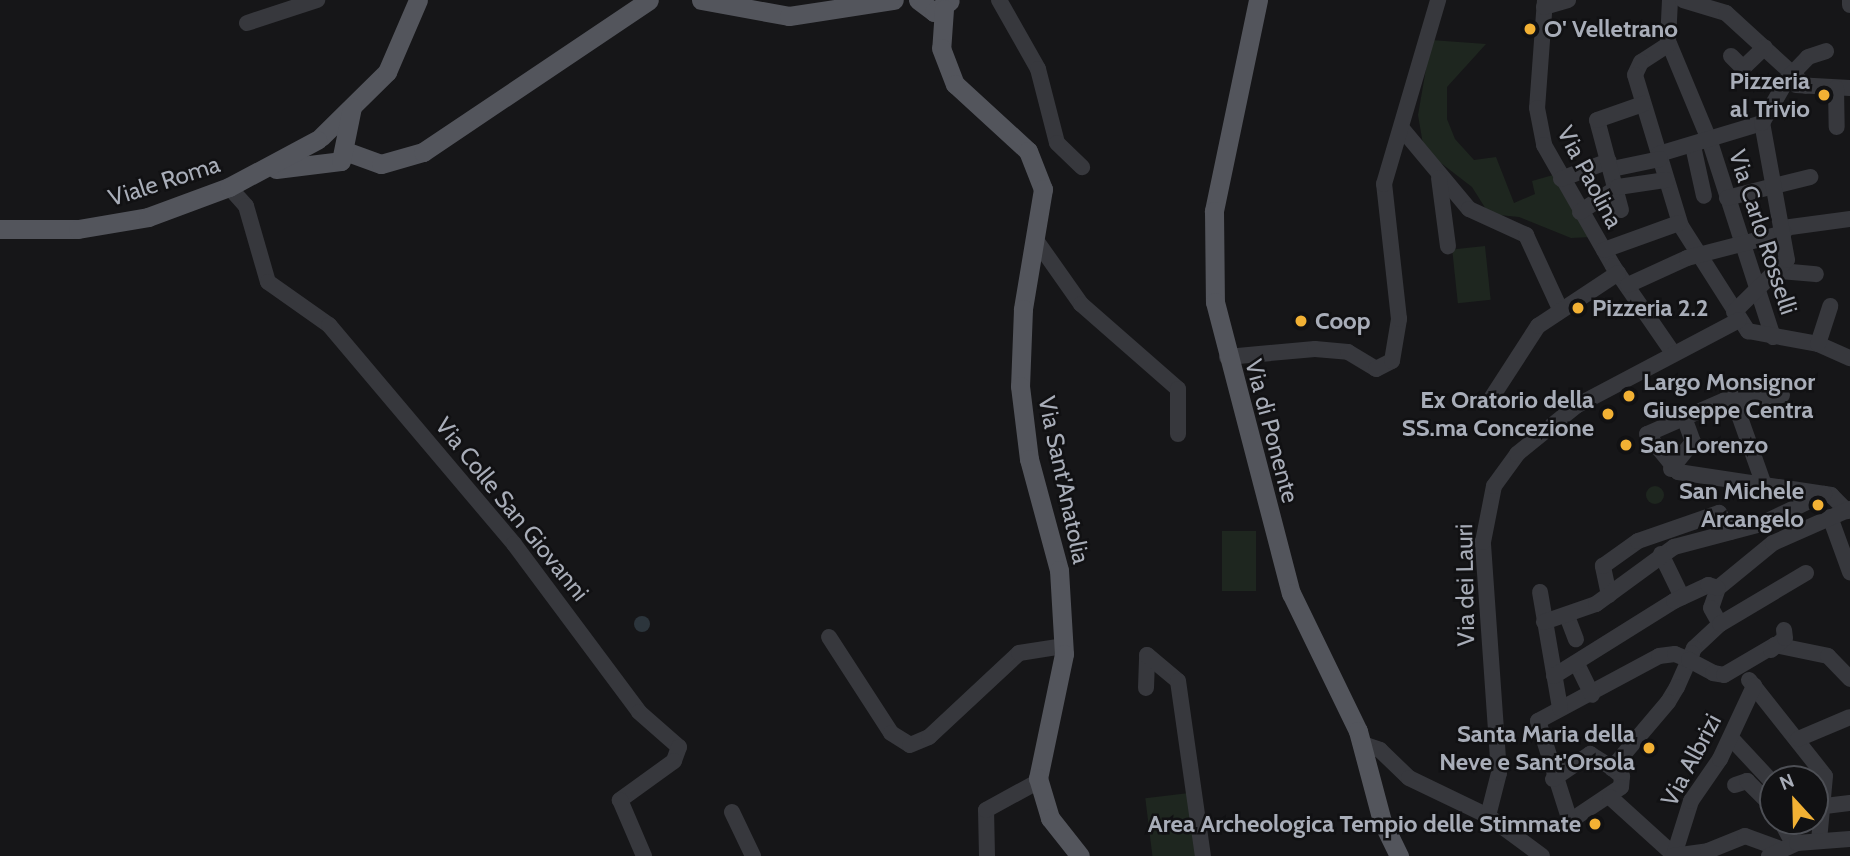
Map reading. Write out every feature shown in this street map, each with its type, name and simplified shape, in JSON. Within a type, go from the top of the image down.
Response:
[{"type":"main road","name":"Viale Roma","points":[[0,229],[117,224],[229,187],[256,174],[319,139],[353,106],[397,55],[418,0]]},
{"type":"main road","name":"Viale Roma","points":[[256,174],[325,165],[381,164],[442,141],[589,46],[632,5],[649,0]]},
{"type":"main road","points":[[701,0],[789,16],[894,0]]},
{"type":"main road","name":"Via di Ponente","points":[[1258,0],[1213,221],[1214,297],[1227,357],[1291,593],[1363,744],[1382,821],[1399,856]]},
{"type":"main road","name":"Via Sant'Anatolia","points":[[927,4],[942,48],[965,98],[1028,151],[1037,167],[1044,195],[1038,243],[1022,320],[1021,402],[1059,570],[1064,646],[1039,781],[1050,818],[1080,856]]},
{"type":"main road","name":"Viale Roma","points":[[345,149],[353,106]]},
{"type":"main road","points":[[345,149],[325,165],[319,139],[335,136],[345,149],[381,164]]},
{"type":"street","points":[[247,23],[317,0]]},
{"type":"street","points":[[999,0],[1038,69],[1056,143],[1082,167]]},
{"type":"street","points":[[1227,357],[1314,349],[1348,352],[1376,369],[1389,365],[1399,319],[1384,184],[1401,135],[1438,0]]},
{"type":"street","points":[[1544,3],[1567,0]]},
{"type":"street","points":[[1670,0],[1669,44],[1636,68],[1643,104],[1679,223],[1737,316],[1751,333],[1818,344],[1848,353]]},
{"type":"street","points":[[1683,0],[1719,4],[1765,47],[1788,78],[1806,86],[1843,88],[1838,127]]},
{"type":"street","name":"Via Paolina","points":[[1544,3],[1538,119],[1561,179],[1670,355]]},
{"type":"street","name":"Via Carlo Rosselli","points":[[1669,44],[1685,91],[1710,142],[1756,292],[1773,337]]},
{"type":"street","points":[[1731,56],[1743,68],[1765,47]]},
{"type":"street","points":[[1561,179],[1611,165],[1659,157],[1762,123],[1788,78],[1826,51]]},
{"type":"street","points":[[1621,210],[1618,187],[1597,120],[1643,104]]},
{"type":"street","points":[[1762,123],[1787,260],[1780,271],[1816,274]]},
{"type":"street","points":[[1401,135],[1472,212],[1526,235],[1560,309]]},
{"type":"street","points":[[1693,146],[1704,196]]},
{"type":"street","points":[[1727,198],[1774,182],[1810,177]]},
{"type":"street","points":[[1439,178],[1448,246]]},
{"type":"street","points":[[1580,212],[1618,187],[1666,180]]},
{"type":"street","name":"Via Colle San Giovanni","points":[[229,187],[247,210],[268,282],[327,322],[514,544],[639,712],[679,747],[674,761],[620,800],[644,856]]},
{"type":"street","points":[[1492,397],[1535,330],[1560,309],[1623,279],[1701,255],[1742,246],[1783,231],[1850,219]]},
{"type":"street","points":[[1604,250],[1679,223]]},
{"type":"street","points":[[1038,243],[1081,304],[1175,385],[1182,399],[1178,434]]},
{"type":"street","name":"Via dei Lauri","points":[[1488,816],[1499,785],[1483,546],[1492,491],[1517,454],[1565,414],[1737,316],[1756,292],[1780,271]]},
{"type":"street","points":[[1818,344],[1830,306]]},
{"type":"street","points":[[1720,624],[1712,608],[1718,587],[1769,545],[1848,510],[1838,498],[1824,494],[1671,469],[1647,434],[1733,398],[1782,395]]},
{"type":"street","points":[[1733,398],[1764,485]]},
{"type":"street","points":[[1671,469],[1693,442],[1684,417]]},
{"type":"street","points":[[1544,622],[1592,614],[1609,595],[1661,554],[1730,532],[1824,494]]},
{"type":"street","points":[[1609,595],[1603,566],[1638,541],[1719,513],[1730,532]]},
{"type":"street","points":[[1830,517],[1850,572]]},
{"type":"street","points":[[1661,554],[1682,597]]},
{"type":"street","points":[[1612,768],[1661,713],[1689,660],[1720,624],[1806,573]]},
{"type":"street","points":[[1554,676],[1578,666],[1682,597],[1708,585],[1718,587]]},
{"type":"street","points":[[1540,592],[1560,708]]},
{"type":"street","points":[[1567,617],[1576,639]]},
{"type":"street","points":[[1553,779],[1590,754],[1612,768],[1623,781],[1604,802],[1570,821],[1553,779],[1538,721],[1560,708],[1592,695],[1667,653],[1724,675],[1785,638],[1784,630]]},
{"type":"street","points":[[829,637],[891,733],[910,745],[926,739],[1018,653],[1064,646]]},
{"type":"street","points":[[1775,645],[1828,656],[1850,679]]},
{"type":"street","name":"Via Albrizi","points":[[1674,856],[1691,801],[1731,738],[1754,685],[1749,671],[1775,645]]},
{"type":"street","points":[[1146,688],[1147,655],[1178,681],[1203,856]]},
{"type":"street","points":[[1578,666],[1592,695]]},
{"type":"street","points":[[1754,685],[1817,765]]},
{"type":"street","points":[[1798,739],[1850,718]]},
{"type":"street","points":[[1731,738],[1759,768]]},
{"type":"street","points":[[1363,744],[1380,750],[1405,775],[1488,816],[1542,856]]},
{"type":"street","points":[[987,856],[986,810],[1039,781]]},
{"type":"street","points":[[1735,785],[1746,781],[1759,792]]},
{"type":"street","points":[[1604,802],[1674,856],[1706,854],[1745,836],[1789,850],[1819,841],[1850,839]]},
{"type":"street","points":[[1829,806],[1850,803]]},
{"type":"street","points":[[732,812],[753,856]]},
{"type":"street","points":[[1819,841],[1820,835]]},
{"type":"shaded area","points":[[1431,40],[1486,44],[1447,87],[1447,119],[1455,139],[1474,160],[1496,157],[1514,203],[1535,194],[1532,181],[1553,175],[1591,237],[1571,238],[1519,217],[1489,214],[1472,187],[1424,150],[1418,115]]},
{"type":"shaded area","points":[[1485,246],[1491,300],[1458,303],[1452,249]]},
{"type":"shaded area","points":[[1655,486],[1661,489],[1664,495],[1661,501],[1655,504],[1649,501],[1646,495],[1649,489]]},
{"type":"shaded area","points":[[1222,531],[1256,531],[1256,591],[1222,591]]},
{"type":"shaded area","points":[[639,616],[645,616],[650,624],[648,630],[639,632],[634,627],[634,621]]},
{"type":"shaded area","points":[[1189,793],[1197,856],[1152,856],[1145,798]]},
{"type":"place","name":"O' Velletrano","points":[[1530,29]]},
{"type":"place","name":"Pizzeria al Trivio","points":[[1824,95]]},
{"type":"place","name":"Pizzeria 2.2","points":[[1578,308]]},
{"type":"place","name":"Coop","points":[[1301,321]]},
{"type":"place","name":"Largo Monsignor Giuseppe Centra","points":[[1629,396]]},
{"type":"place","name":"Ex Oratorio della SS.ma Concezione","points":[[1608,414]]},
{"type":"place","name":"San Lorenzo","points":[[1626,445]]},
{"type":"place","name":"San Michele Arcangelo","points":[[1818,505]]},
{"type":"place","name":"Santa Maria della Neve e Sant'Orsola","points":[[1649,748]]},
{"type":"place","name":"Area Archeologica Tempio delle Stimmate","points":[[1595,824]]}]
